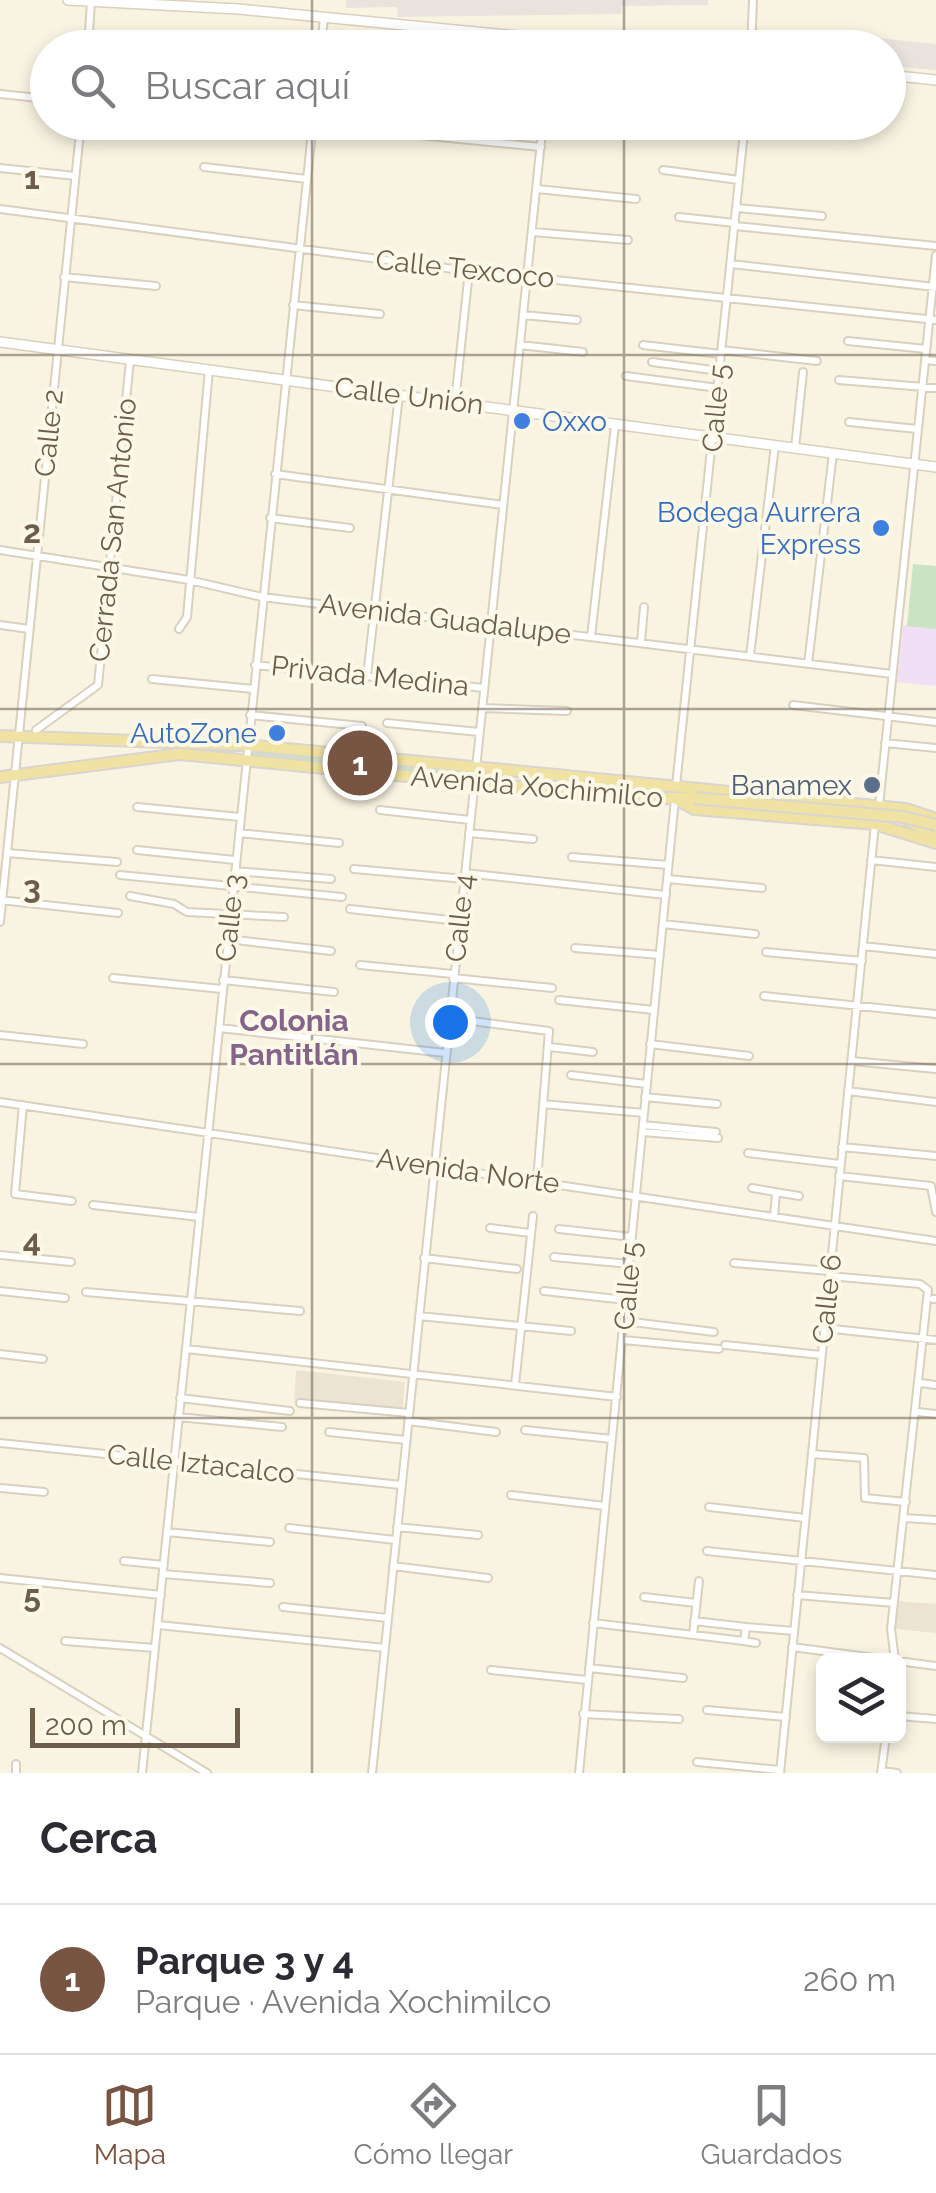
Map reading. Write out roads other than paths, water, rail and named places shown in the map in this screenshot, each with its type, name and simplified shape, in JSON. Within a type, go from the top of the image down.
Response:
[{"type":"main road","name":"Avenida Xochimilco","points":[[0,736],[247,745],[675,792],[694,809],[875,824],[936,842]]},
{"type":"main road","name":"Avenida Xochimilco","points":[[0,778],[163,755],[246,758],[474,782],[879,806],[906,809],[932,825]]},
{"type":"main road","points":[[675,792],[694,798],[903,818],[932,825]]},
{"type":"main road","points":[[879,806],[932,825],[936,835]]},
{"type":"street","points":[[68,0],[324,16],[446,30]]},
{"type":"street","points":[[752,30],[753,0]]},
{"type":"street","points":[[89,30],[91,2]]},
{"type":"street","points":[[323,30],[324,16]]},
{"type":"street","points":[[906,76],[936,80]]},
{"type":"street","points":[[0,94],[30,97]]},
{"type":"street","name":"Calle 2","points":[[0,918],[2,866],[10,825],[79,140]]},
{"type":"street","name":"Calle 3","points":[[142,1773],[311,140]]},
{"type":"street","points":[[479,140],[541,146]]},
{"type":"street","name":"Calle 4","points":[[372,1773],[542,140]]},
{"type":"street","name":"Calle 5","points":[[579,1773],[743,140]]},
{"type":"street","points":[[0,168],[75,176]]},
{"type":"street","points":[[204,168],[307,179]]},
{"type":"street","points":[[663,170],[739,180]]},
{"type":"street","points":[[538,188],[636,199]]},
{"type":"street","points":[[737,208],[822,216]]},
{"type":"street","name":"Calle Texcoco","points":[[0,209],[469,271],[933,320]]},
{"type":"street","points":[[678,217],[936,246]]},
{"type":"street","points":[[532,232],[628,240]]},
{"type":"street","points":[[879,806],[926,349],[933,320],[936,255]]},
{"type":"street","points":[[731,264],[934,287]]},
{"type":"street","points":[[456,402],[469,271]]},
{"type":"street","points":[[64,277],[156,286]]},
{"type":"street","points":[[293,305],[380,314]]},
{"type":"street","points":[[523,316],[577,320]]},
{"type":"street","points":[[848,341],[926,349]]},
{"type":"street","name":"Calle Unión","points":[[0,342],[936,467]]},
{"type":"street","points":[[520,345],[583,352]]},
{"type":"street","points":[[643,345],[817,361]]},
{"type":"street","name":"Cerrada San Antonio","points":[[36,730],[97,688],[130,358]]},
{"type":"street","points":[[926,360],[936,361]]},
{"type":"street","points":[[652,362],[720,372]]},
{"type":"street","points":[[179,629],[187,617],[210,370]]},
{"type":"street","points":[[795,448],[802,372]]},
{"type":"street","points":[[626,376],[718,388]]},
{"type":"street","points":[[838,380],[936,388]]},
{"type":"street","points":[[367,676],[399,395]]},
{"type":"street","points":[[849,422],[918,429]]},
{"type":"street","points":[[591,637],[616,423]]},
{"type":"street","points":[[750,656],[776,446]]},
{"type":"street","points":[[808,664],[833,453]]},
{"type":"street","points":[[274,474],[503,504]]},
{"type":"street","points":[[270,518],[350,528]]},
{"type":"street","name":"Avenida Guadalupe","points":[[0,550],[189,580],[262,597],[892,674]]},
{"type":"street","points":[[640,642],[644,606]]},
{"type":"street","points":[[0,625],[29,628]]},
{"type":"street","name":"Privada Medina","points":[[255,666],[484,688]]},
{"type":"street","points":[[152,679],[252,689]]},
{"type":"street","points":[[792,705],[936,722]]},
{"type":"street","points":[[482,708],[568,711]]},
{"type":"street","points":[[250,715],[362,726]]},
{"type":"street","points":[[387,723],[479,732]]},
{"type":"street","points":[[885,743],[936,748]]},
{"type":"street","points":[[137,807],[240,817]]},
{"type":"street","name":"Avenida Xochimilco","points":[[906,809],[936,812]]},
{"type":"street","points":[[380,810],[470,820]]},
{"type":"street","points":[[0,824],[10,825]]},
{"type":"street","name":"Calle 6","points":[[780,1772],[875,824]]},
{"type":"street","points":[[238,833],[339,843]]},
{"type":"street","points":[[468,833],[532,839]]},
{"type":"street","points":[[137,850],[236,860]]},
{"type":"street","points":[[7,853],[117,862]]},
{"type":"street","points":[[572,857],[668,866]]},
{"type":"street","points":[[872,860],[936,867]]},
{"type":"street","points":[[354,869],[666,895]]},
{"type":"street","points":[[234,872],[331,879]]},
{"type":"street","points":[[120,875],[342,897]]},
{"type":"street","points":[[668,878],[762,888]]},
{"type":"street","points":[[130,896],[174,904],[187,912],[284,917]]},
{"type":"street","points":[[1,900],[118,913]]},
{"type":"street","points":[[350,910],[460,921]]},
{"type":"street","points":[[663,924],[754,934]]},
{"type":"street","points":[[227,939],[331,950]]},
{"type":"street","points":[[863,946],[936,954]]},
{"type":"street","points":[[575,948],[660,955]]},
{"type":"street","points":[[766,952],[862,960]]},
{"type":"street","points":[[360,965],[552,988]]},
{"type":"street","points":[[113,978],[334,992]]},
{"type":"street","points":[[764,996],[936,1014]]},
{"type":"street","points":[[558,1000],[654,1010]]},
{"type":"street","points":[[448,1018],[549,1030],[536,1180]]},
{"type":"street","points":[[218,1028],[445,1053]]},
{"type":"street","points":[[0,1035],[83,1044]]},
{"type":"street","points":[[650,1044],[748,1056]]},
{"type":"street","points":[[550,1048],[593,1052]]},
{"type":"street","points":[[852,1061],[936,1069]]},
{"type":"street","points":[[570,1075],[646,1084]]},
{"type":"street","points":[[848,1091],[936,1102]]},
{"type":"street","points":[[645,1097],[717,1104]]},
{"type":"street","name":"Avenida Norte","points":[[0,1102],[936,1241]]},
{"type":"street","points":[[544,1104],[644,1113]]},
{"type":"street","points":[[23,1105],[15,1194],[72,1201]]},
{"type":"street","points":[[642,1128],[717,1135]]},
{"type":"street","points":[[842,1147],[936,1156]]},
{"type":"street","points":[[748,1153],[840,1164]]},
{"type":"street","points":[[839,1176],[933,1187],[935,1211]]},
{"type":"street","points":[[752,1188],[800,1196]]},
{"type":"street","points":[[774,1217],[776,1193]]},
{"type":"street","points":[[92,1205],[199,1217]]},
{"type":"street","points":[[515,1385],[533,1216]]},
{"type":"street","points":[[490,1228],[530,1233]]},
{"type":"street","points":[[559,1229],[632,1237]]},
{"type":"street","points":[[0,1255],[71,1262]]},
{"type":"street","points":[[554,1257],[630,1264]]},
{"type":"street","points":[[424,1258],[518,1269]]},
{"type":"street","points":[[734,1264],[926,1286],[918,1412],[894,1603],[893,1653]]},
{"type":"street","points":[[0,1291],[65,1298]]},
{"type":"street","points":[[86,1292],[300,1311]]},
{"type":"street","points":[[544,1292],[626,1300]]},
{"type":"street","points":[[419,1316],[571,1332]]},
{"type":"street","points":[[624,1321],[714,1332]]},
{"type":"street","points":[[824,1328],[936,1340]]},
{"type":"street","points":[[622,1340],[821,1355]]},
{"type":"street","points":[[186,1349],[618,1396]]},
{"type":"street","points":[[0,1354],[43,1359]]},
{"type":"street","points":[[920,1384],[936,1385]]},
{"type":"street","points":[[180,1398],[290,1411]]},
{"type":"street","points":[[300,1403],[496,1432]]},
{"type":"street","points":[[918,1412],[936,1414]]},
{"type":"street","points":[[178,1417],[282,1428]]},
{"type":"street","points":[[525,1430],[612,1438]]},
{"type":"street","points":[[329,1432],[406,1440]]},
{"type":"street","name":"Calle Iztacalco","points":[[0,1443],[401,1485]]},
{"type":"street","points":[[812,1454],[864,1458],[865,1498],[906,1502]]},
{"type":"street","points":[[0,1488],[44,1492]]},
{"type":"street","points":[[511,1495],[605,1506]]},
{"type":"street","points":[[709,1507],[805,1518]]},
{"type":"street","points":[[904,1518],[936,1520]]},
{"type":"street","points":[[397,1526],[478,1535]]},
{"type":"street","points":[[289,1528],[395,1540]]},
{"type":"street","points":[[166,1532],[270,1542]]},
{"type":"street","points":[[707,1551],[936,1575]]},
{"type":"street","points":[[124,1561],[270,1583]]},
{"type":"street","points":[[392,1566],[488,1578]]},
{"type":"street","points":[[0,1578],[161,1595]]},
{"type":"street","points":[[693,1635],[698,1581]]},
{"type":"street","points":[[797,1594],[894,1603]]},
{"type":"street","points":[[644,1597],[696,1603]]},
{"type":"street","points":[[283,1607],[388,1618]]},
{"type":"street","points":[[694,1621],[794,1631]]},
{"type":"street","points":[[594,1623],[756,1643]]},
{"type":"street","points":[[158,1625],[385,1648]]},
{"type":"street","points":[[744,1641],[746,1626]]},
{"type":"street","points":[[65,1641],[155,1648]]},
{"type":"street","points":[[792,1646],[851,1653]]},
{"type":"street","points":[[0,1648],[207,1773]]},
{"type":"street","points":[[906,1660],[936,1666]]},
{"type":"street","points":[[589,1668],[683,1678]]},
{"type":"street","points":[[491,1670],[587,1680]]},
{"type":"street","points":[[706,1710],[786,1717]]},
{"type":"street","points":[[583,1714],[679,1719]]},
{"type":"street","points":[[906,1717],[936,1719]]},
{"type":"street","points":[[885,1743],[881,1772],[897,1773]]},
{"type":"street","points":[[697,1762],[780,1772]]},
{"type":"place","name":"Oxxo","points":[[522,421]]},
{"type":"place","name":"Bodega Aurrera Express","points":[[881,528]]},
{"type":"place","name":"AutoZone","points":[[277,733]]},
{"type":"place","name":"Parque 3 y 4","points":[[360,763]]},
{"type":"place","name":"Banamex","points":[[872,785]]},
{"type":"district","name":"Colonia Pantitlán","points":[[294,1037]]}]
